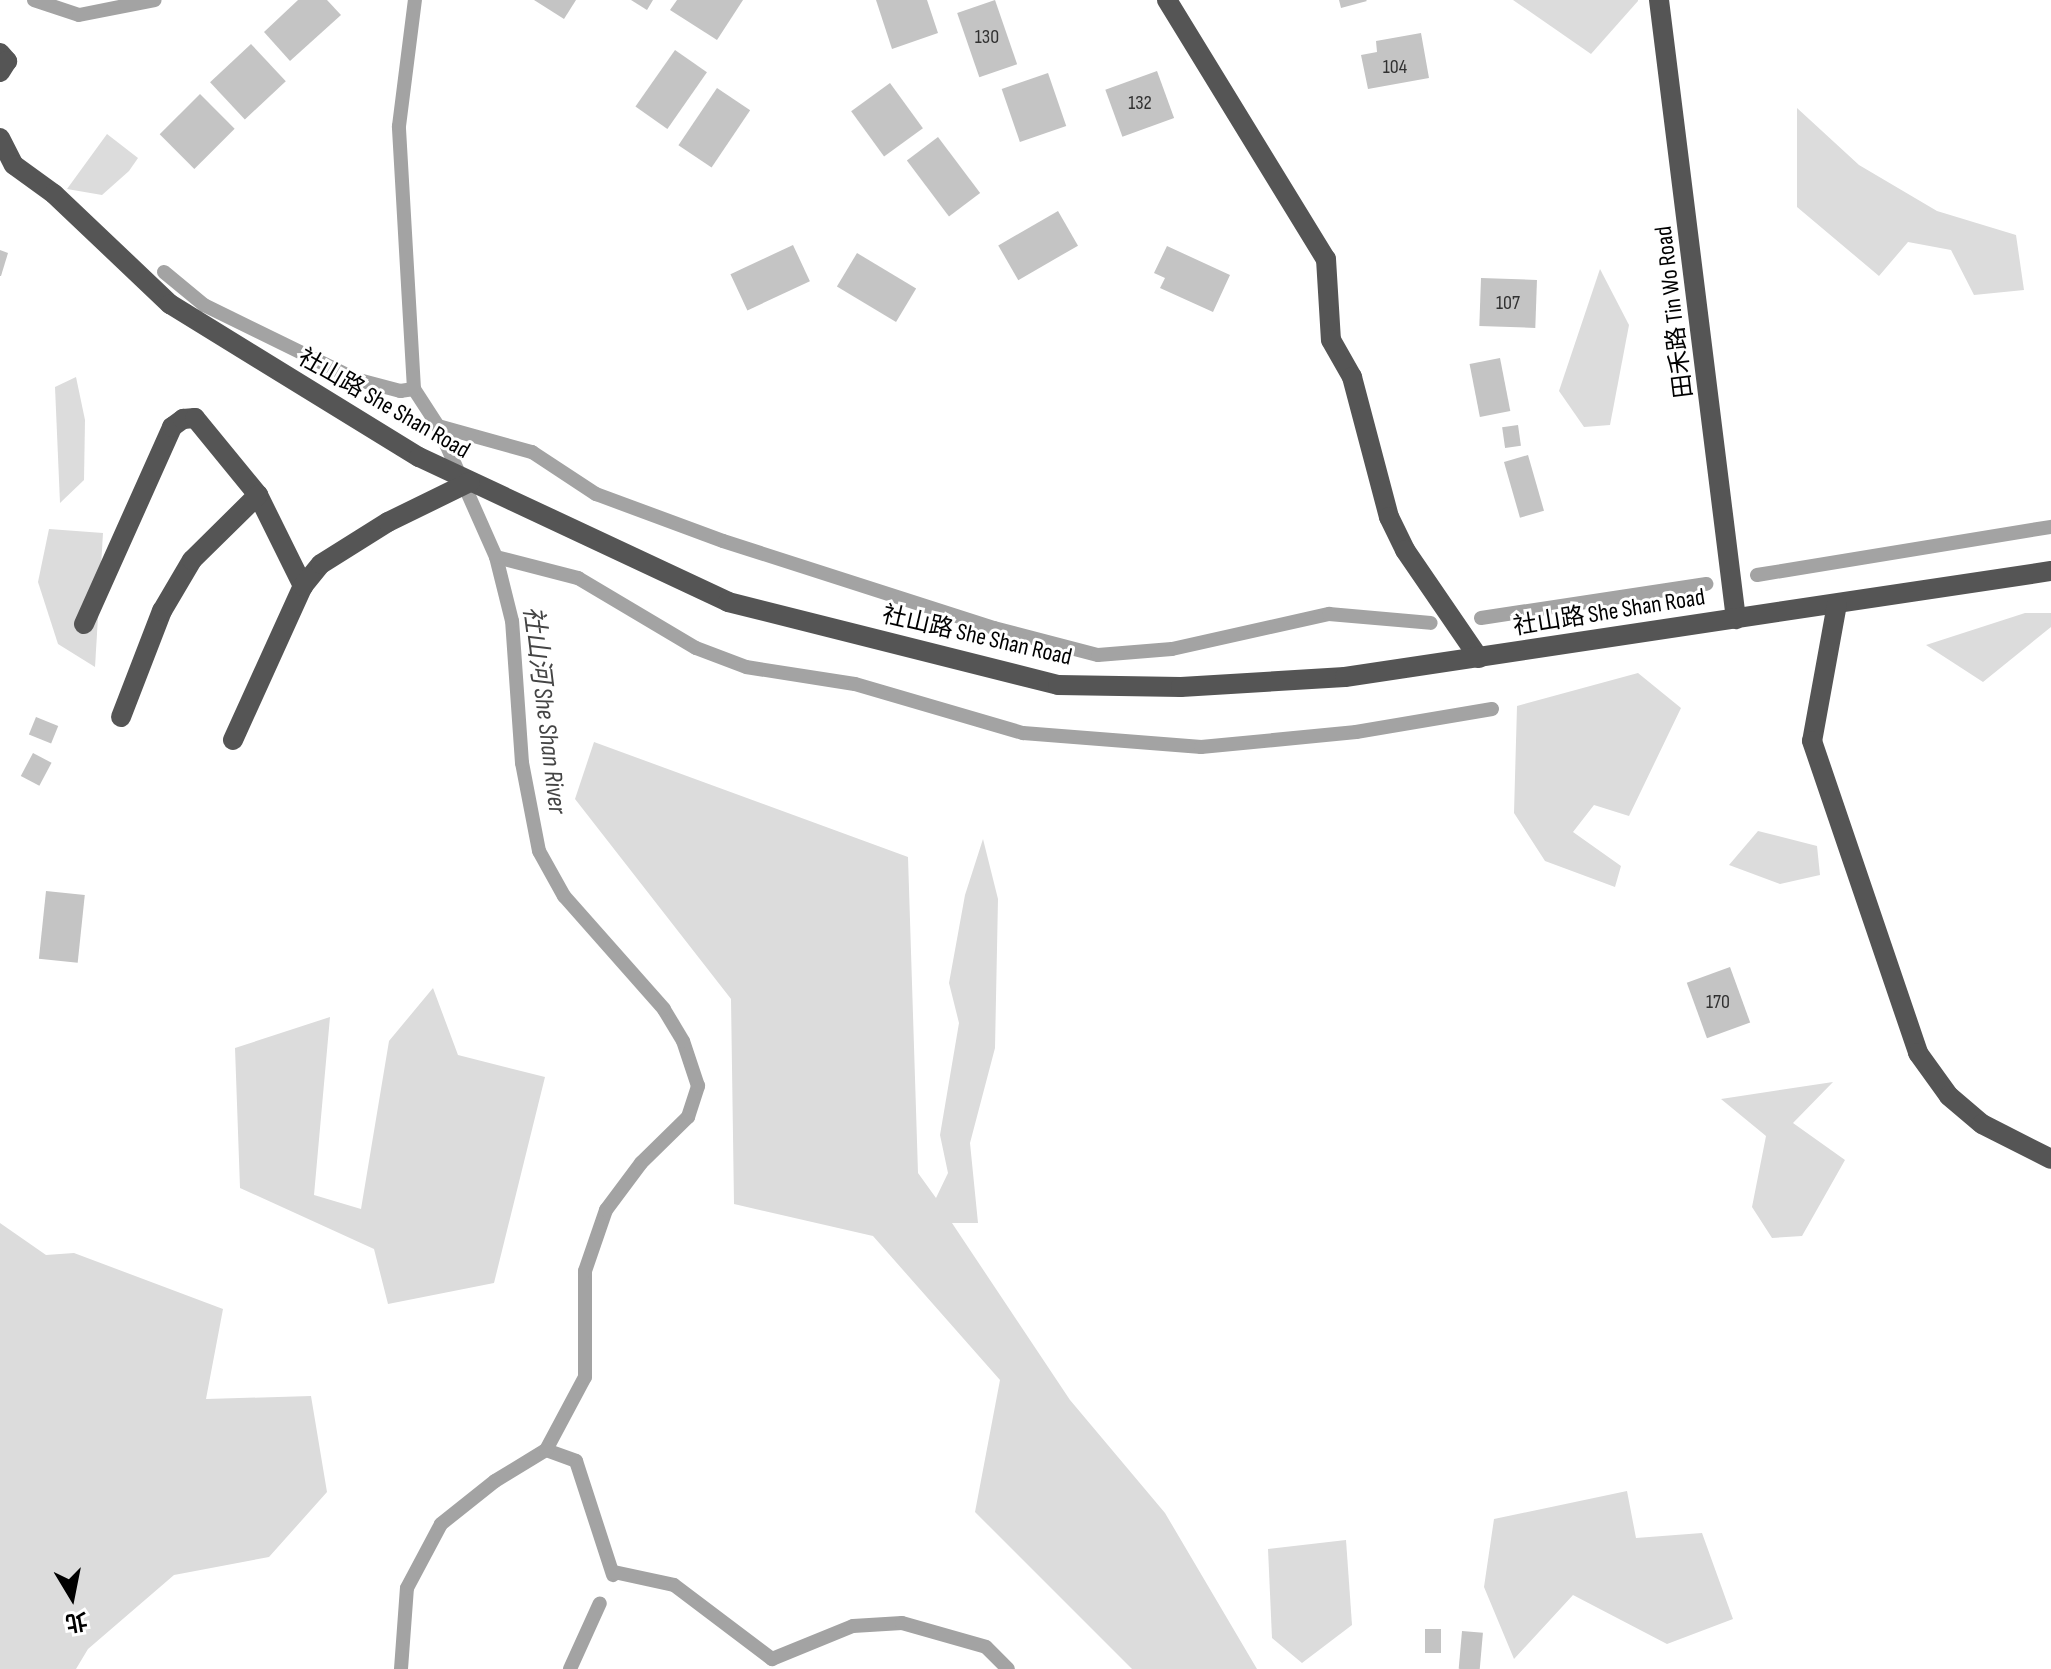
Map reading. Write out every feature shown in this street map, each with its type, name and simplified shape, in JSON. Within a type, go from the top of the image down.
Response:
[{"type":"street","points":[[1167,0],[1326,259],[1331,340],[1352,377],[1371,454],[1397,536],[1479,658]]},
{"type":"street","name":"田禾路 Tin Wo Road","points":[[1659,0],[1736,619]]},
{"type":"street","points":[[0,53],[7,61],[0,72]]},
{"type":"street","name":"社山路 She Shan Road","points":[[0,138],[14,165],[54,194],[170,304],[419,457],[521,509],[728,602],[1058,685],[1251,685],[1479,658],[2051,571]]},
{"type":"street","points":[[84,624],[172,427],[183,419],[195,418],[258,495],[303,586]]},
{"type":"street","points":[[233,740],[303,586],[321,564],[388,522],[470,482]]},
{"type":"street","points":[[121,717],[162,611],[192,560],[258,495]]},
{"type":"street","points":[[1837,604],[1812,741],[1918,1053],[1949,1096],[1982,1124],[2051,1159]]},
{"type":"shaded area","points":[[1513,0],[1638,0],[1638,1],[1591,54]]},
{"type":"shaded area","points":[[1797,108],[1859,165],[1937,211],[2016,235],[2024,290],[1974,295],[1951,250],[1908,242],[1879,276],[1797,207]]},
{"type":"shaded area","points":[[107,134],[138,158],[129,171],[102,195],[67,189]]},
{"type":"shaded area","points":[[1600,269],[1629,325],[1610,425],[1584,427],[1559,391]]},
{"type":"shaded area","points":[[76,377],[85,420],[84,480],[60,503],[55,387]]},
{"type":"shaded area","points":[[49,529],[103,533],[95,667],[58,644],[38,582]]},
{"type":"shaded area","points":[[2025,613],[2051,613],[2051,627],[1983,682],[1926,645]]},
{"type":"shaded area","points":[[1638,673],[1681,708],[1629,816],[1594,805],[1573,832],[1621,866],[1615,887],[1545,861],[1514,813],[1517,706]]},
{"type":"shaded area","points":[[594,742],[908,857],[918,1173],[936,1198],[948,1173],[940,1135],[959,1023],[949,983],[965,895],[983,839],[998,899],[995,1048],[970,1143],[978,1223],[952,1223],[1070,1400],[1165,1513],[1257,1669],[1132,1669],[975,1512],[1000,1380],[873,1236],[734,1204],[731,999],[575,799]]},
{"type":"shaded area","points":[[1758,831],[1817,846],[1820,875],[1780,884],[1729,865]]},
{"type":"shaded area","points":[[433,988],[458,1055],[545,1077],[494,1283],[388,1304],[374,1249],[240,1188],[235,1048],[330,1017],[314,1195],[361,1209],[389,1041]]},
{"type":"shaded area","points":[[1833,1082],[1793,1123],[1845,1160],[1802,1236],[1772,1238],[1752,1207],[1766,1136],[1721,1099]]},
{"type":"shaded area","points":[[0,1223],[46,1255],[74,1253],[223,1309],[206,1399],[311,1396],[327,1492],[269,1557],[174,1575],[88,1649],[76,1669],[0,1669]]},
{"type":"shaded area","points":[[1627,1491],[1636,1538],[1702,1533],[1733,1619],[1667,1644],[1573,1595],[1514,1659],[1484,1587],[1494,1519]]},
{"type":"shaded area","points":[[1346,1540],[1352,1625],[1302,1663],[1272,1638],[1268,1549]]},
{"type":"building","points":[[298,0],[327,0],[341,15],[290,61],[264,32]]},
{"type":"building","points":[[534,0],[576,0],[564,19]]},
{"type":"building","points":[[631,0],[653,0],[647,10]]},
{"type":"building","points":[[677,0],[743,0],[717,40],[670,10]]},
{"type":"building","points":[[876,0],[927,0],[938,33],[892,49]]},
{"type":"building","points":[[995,0],[1017,64],[979,77],[957,13]]},
{"type":"building","points":[[1339,0],[1366,0],[1367,1],[1341,8]]},
{"type":"building","points":[[1421,33],[1429,78],[1368,89],[1361,55],[1377,52],[1376,41]]},
{"type":"building","points":[[251,44],[286,81],[245,119],[210,82]]},
{"type":"building","points":[[675,50],[707,72],[667,129],[635,107]]},
{"type":"building","points":[[1157,71],[1174,118],[1122,137],[1105,90]]},
{"type":"building","points":[[1048,73],[1066,126],[1020,142],[1002,89]]},
{"type":"building","points":[[890,83],[923,128],[884,157],[851,111]]},
{"type":"building","points":[[717,88],[750,110],[712,168],[678,145]]},
{"type":"building","points":[[200,94],[235,129],[194,169],[160,134]]},
{"type":"building","points":[[938,137],[980,193],[949,216],[907,160]]},
{"type":"building","points":[[1058,211],[1078,246],[1018,280],[998,246]]},
{"type":"building","points":[[793,245],[810,281],[747,310],[730,274]]},
{"type":"building","points":[[1167,246],[1230,275],[1213,312],[1160,288],[1165,278],[1154,273]]},
{"type":"building","points":[[0,250],[8,253],[1,276],[0,276]]},
{"type":"building","points":[[857,253],[916,289],[896,322],[837,286]]},
{"type":"building","points":[[1481,278],[1537,280],[1535,328],[1479,326]]},
{"type":"building","points":[[1500,358],[1510,411],[1480,417],[1470,364]]},
{"type":"building","points":[[1518,425],[1521,446],[1505,448],[1502,427]]},
{"type":"building","points":[[1528,455],[1544,511],[1520,518],[1504,462]]},
{"type":"building","points":[[36,717],[58,726],[51,744],[29,735]]},
{"type":"building","points":[[33,753],[52,763],[39,786],[21,776]]},
{"type":"building","points":[[46,891],[85,895],[78,963],[39,959]]},
{"type":"building","points":[[1730,967],[1750,1022],[1707,1038],[1687,983]]},
{"type":"building","points":[[1425,1629],[1441,1629],[1441,1653],[1425,1653]]},
{"type":"building","points":[[1462,1631],[1483,1633],[1480,1669],[1459,1669]]},
{"type":"waterway","points":[[34,0],[79,15],[155,0]]},
{"type":"waterway","name":"社山河 She Shan River","points":[[401,1669],[407,1588],[441,1524],[495,1481],[546,1450],[585,1377],[585,1271],[606,1210],[641,1163],[688,1117],[698,1086],[683,1041],[664,1009],[564,896],[539,851],[522,763],[512,621],[496,557],[438,426],[414,389],[399,126],[415,0]]},
{"type":"waterway","points":[[164,272],[204,305],[355,379],[400,391],[414,389]]},
{"type":"waterway","points":[[438,426],[532,452],[596,494],[723,541],[994,628],[1098,655],[1172,649],[1329,614],[1431,623]]},
{"type":"waterway","points":[[1757,575],[2051,527]]},
{"type":"waterway","points":[[496,557],[578,578],[696,648],[746,667],[855,684],[1023,733],[1201,747],[1356,732],[1492,709]]},
{"type":"waterway","points":[[1481,618],[1706,584]]},
{"type":"waterway","points":[[546,1450],[576,1461],[613,1575]]},
{"type":"waterway","points":[[614,1572],[674,1585],[772,1659],[853,1626],[902,1623],[986,1647],[1008,1669]]},
{"type":"waterway","points":[[570,1669],[600,1603]]}]
